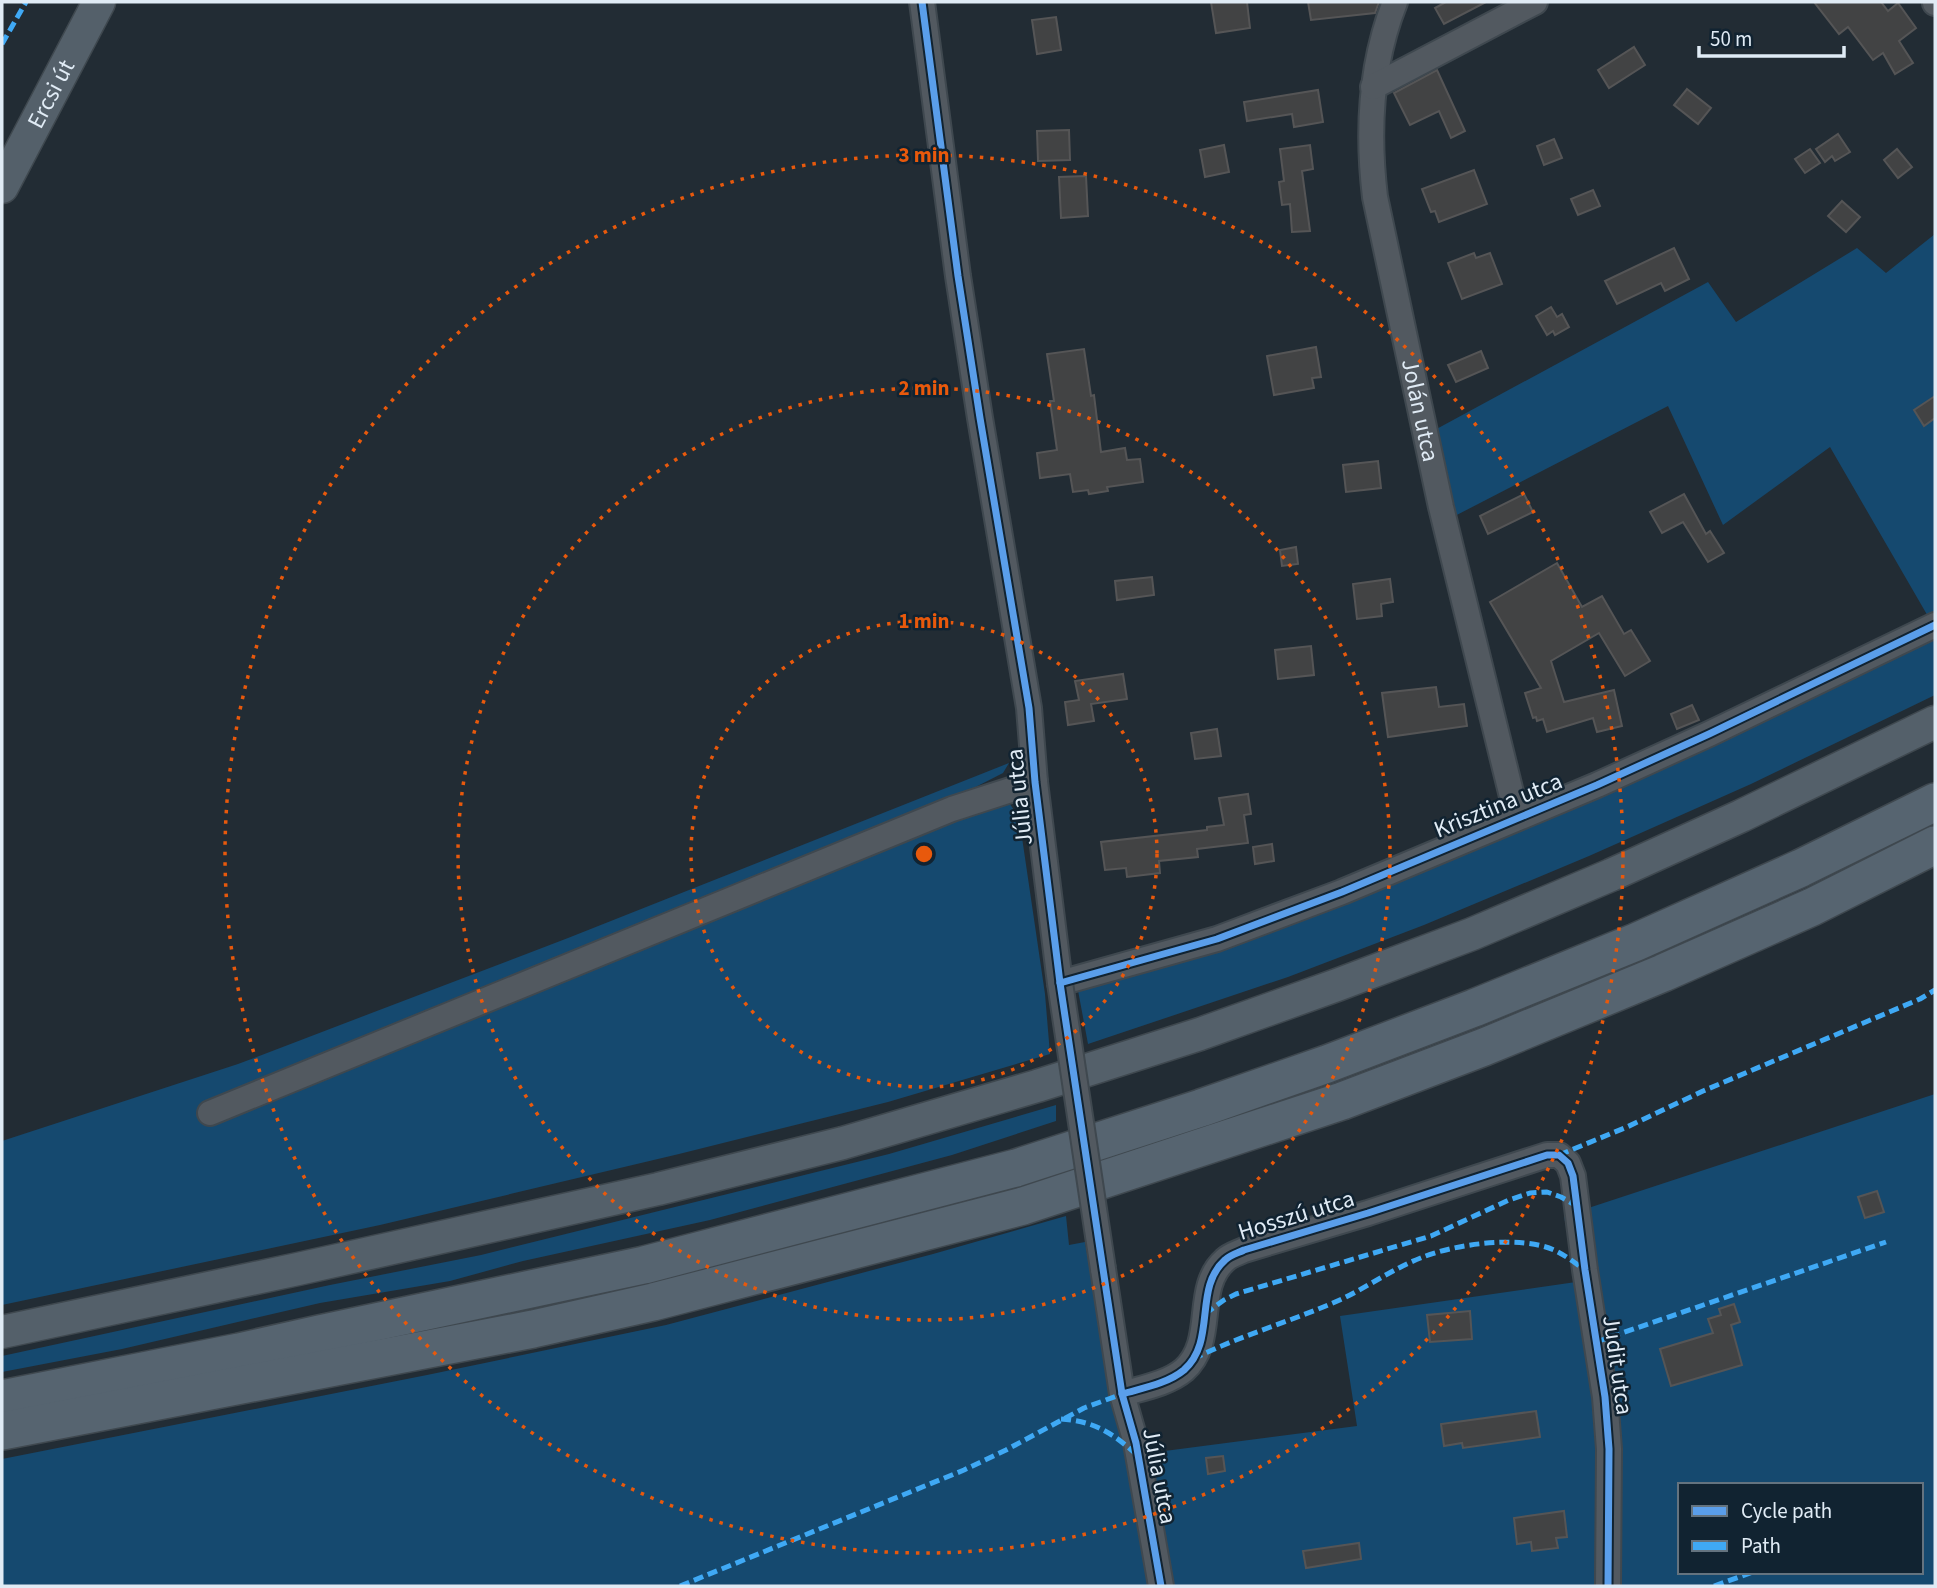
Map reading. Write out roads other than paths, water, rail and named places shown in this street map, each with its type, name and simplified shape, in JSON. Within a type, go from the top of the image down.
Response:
[{"type":"highway","points":[[2,1399],[239,1352],[644,1265],[1016,1168],[1327,1064],[1474,1008],[1636,942],[1801,868],[1935,802]]},
{"type":"highway","points":[[2,1431],[613,1311],[1023,1206],[1342,1101],[1484,1047],[1663,973],[1812,907],[1935,845]]},
{"type":"main road","name":"Ercsi út","points":[[2,187],[99,2]]},
{"type":"main road","points":[[2,1332],[658,1189],[843,1143],[1050,1082],[1200,1034],[1472,934],[1741,816],[1935,722]]},
{"type":"street","name":"Júlia utca","points":[[922,2],[979,418],[1029,708],[1035,782],[1060,983],[1103,1269],[1122,1394],[1136,1443],[1161,1586]]},
{"type":"street","name":"Jolán utca","points":[[1395,2],[1380,47],[1373,87],[1370,159],[1375,197],[1441,507],[1517,817]]},
{"type":"street","points":[[1373,87],[1535,2]]},
{"type":"street","name":"Krisztina utca","points":[[1060,983],[1217,939],[1566,799],[1709,734],[1935,625]]},
{"type":"street","points":[[210,1113],[952,809],[1035,782]]},
{"type":"street","name":"Hosszú utca","points":[[1122,1394],[1166,1381],[1194,1359],[1202,1340],[1209,1282],[1216,1269],[1227,1258],[1244,1250],[1547,1155],[1559,1155]]},
{"type":"street","name":"Judit utca","points":[[1559,1155],[1568,1163],[1573,1176],[1605,1397],[1609,1449],[1608,1586]]}]
